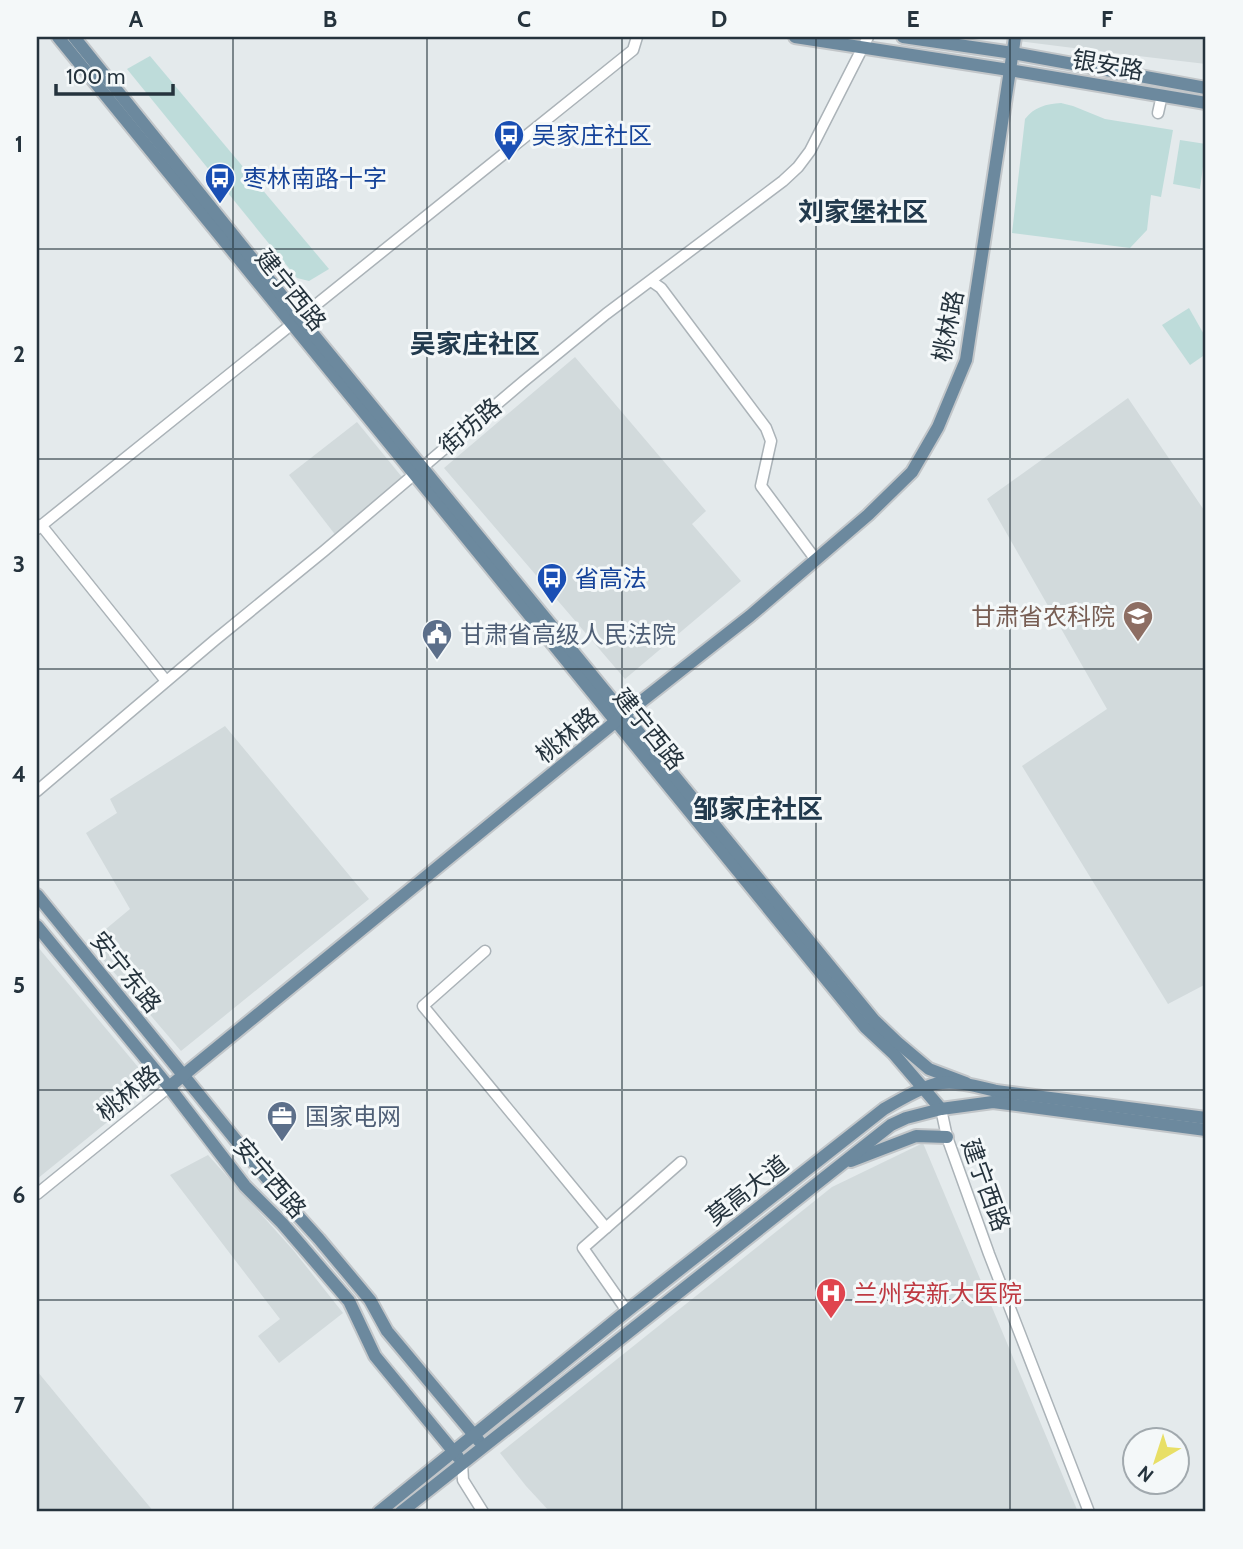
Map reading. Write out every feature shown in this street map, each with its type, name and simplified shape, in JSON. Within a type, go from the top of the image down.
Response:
[{"type":"main road","name":"建宁西路","points":[[58,37],[296,321],[865,1027],[929,1087]]},
{"type":"main road","name":"建宁西路","points":[[74,37],[296,321]]},
{"type":"main road","name":"银安路","points":[[795,37],[866,42],[1009,70],[1206,103]]},
{"type":"main road","name":"银安路","points":[[903,37],[1013,53],[1206,88]]},
{"type":"main road","name":"桃林路","points":[[169,1087],[619,719],[750,616],[868,515],[912,472],[938,427],[966,360],[1015,37]]},
{"type":"main road","name":"建宁西路","points":[[619,719],[768,888],[874,1020],[929,1069],[966,1083]]},
{"type":"main road","name":"安宁东路","points":[[37,895],[184,1075]]},
{"type":"main road","name":"安宁西路","points":[[37,926],[169,1087],[245,1186],[282,1223],[349,1301],[375,1356],[462,1463]]},
{"type":"main road","points":[[929,1069],[929,1087],[941,1109]]},
{"type":"main road","name":"安宁西路","points":[[184,1075],[291,1208],[370,1300],[387,1331],[483,1446]]},
{"type":"main road","name":"莫高大道","points":[[379,1512],[627,1311],[897,1101],[929,1087],[966,1083],[996,1091],[1206,1118]]},
{"type":"main road","name":"莫高大道","points":[[401,1512],[891,1125],[941,1109],[993,1102],[1206,1130]]},
{"type":"main road","points":[[841,1164],[916,1136],[947,1137]]},
{"type":"street","points":[[166,681],[39,527],[633,50],[637,37]]},
{"type":"street","name":"街坊路","points":[[37,791],[524,380],[606,314],[783,181],[810,152],[866,42]]},
{"type":"street","points":[[1158,113],[1162,96]]},
{"type":"street","points":[[651,281],[661,288],[766,428],[771,441],[761,486],[816,560]]},
{"type":"street","points":[[485,951],[423,1006],[606,1228]]},
{"type":"street","name":"桃林路","points":[[37,1194],[169,1087]]},
{"type":"street","name":"建宁西路","points":[[941,1109],[947,1137],[989,1254],[1089,1512]]},
{"type":"street","points":[[627,1311],[583,1248],[681,1162]]},
{"type":"street","points":[[462,1463],[463,1480],[482,1512]]},
{"type":"shaded area","points":[[986,37],[1206,37],[1206,64],[1113,53]]},
{"type":"shaded area","points":[[575,357],[706,511],[692,524],[741,581],[625,679],[444,468]]},
{"type":"shaded area","name":"甘肃省农科院","points":[[1128,398],[1206,513],[1206,984],[1168,1004],[1022,766],[1107,709],[987,499]]},
{"type":"shaded area","points":[[357,422],[406,482],[337,537],[289,475]]},
{"type":"shaded area","points":[[225,726],[369,899],[181,1051],[89,943],[130,909],[86,833],[117,813],[110,799]]},
{"type":"shaded area","points":[[37,946],[153,1085],[37,1179]]},
{"type":"shaded area","name":"兰州安新大医院","points":[[923,1143],[1078,1512],[550,1512],[500,1453],[832,1187]]},
{"type":"shaded area","points":[[208,1155],[294,1251],[343,1313],[279,1363],[258,1336],[280,1319],[170,1175]]},
{"type":"shaded area","points":[[37,1371],[98,1445],[154,1512],[37,1512]]},
{"type":"green space","points":[[150,56],[329,269],[309,281],[297,278],[127,69]]},
{"type":"green space","points":[[1061,103],[1105,119],[1173,130],[1161,197],[1151,195],[1147,230],[1130,248],[1012,233],[1025,119],[1041,107]]},
{"type":"green space","points":[[1180,140],[1206,144],[1200,189],[1173,184]]},
{"type":"green space","points":[[1189,308],[1206,338],[1206,354],[1190,365],[1162,325]]},
{"type":"place","name":"吴家庄社区","points":[[509,162]]},
{"type":"place","name":"枣林南路十字","points":[[220,205]]},
{"type":"place","name":"省高法","points":[[552,605]]},
{"type":"place","name":"甘肃省农科院","points":[[1138,643]]},
{"type":"place","name":"甘肃省高级人民法院","points":[[437,661]]},
{"type":"place","name":"国家电网","points":[[282,1143]]},
{"type":"place","name":"兰州安新大医院","points":[[831,1320]]},
{"type":"district","name":"刘家堡社区","points":[[863,212]]},
{"type":"district","name":"吴家庄社区","points":[[475,344]]},
{"type":"district","name":"邹家庄社区","points":[[758,809]]}]
